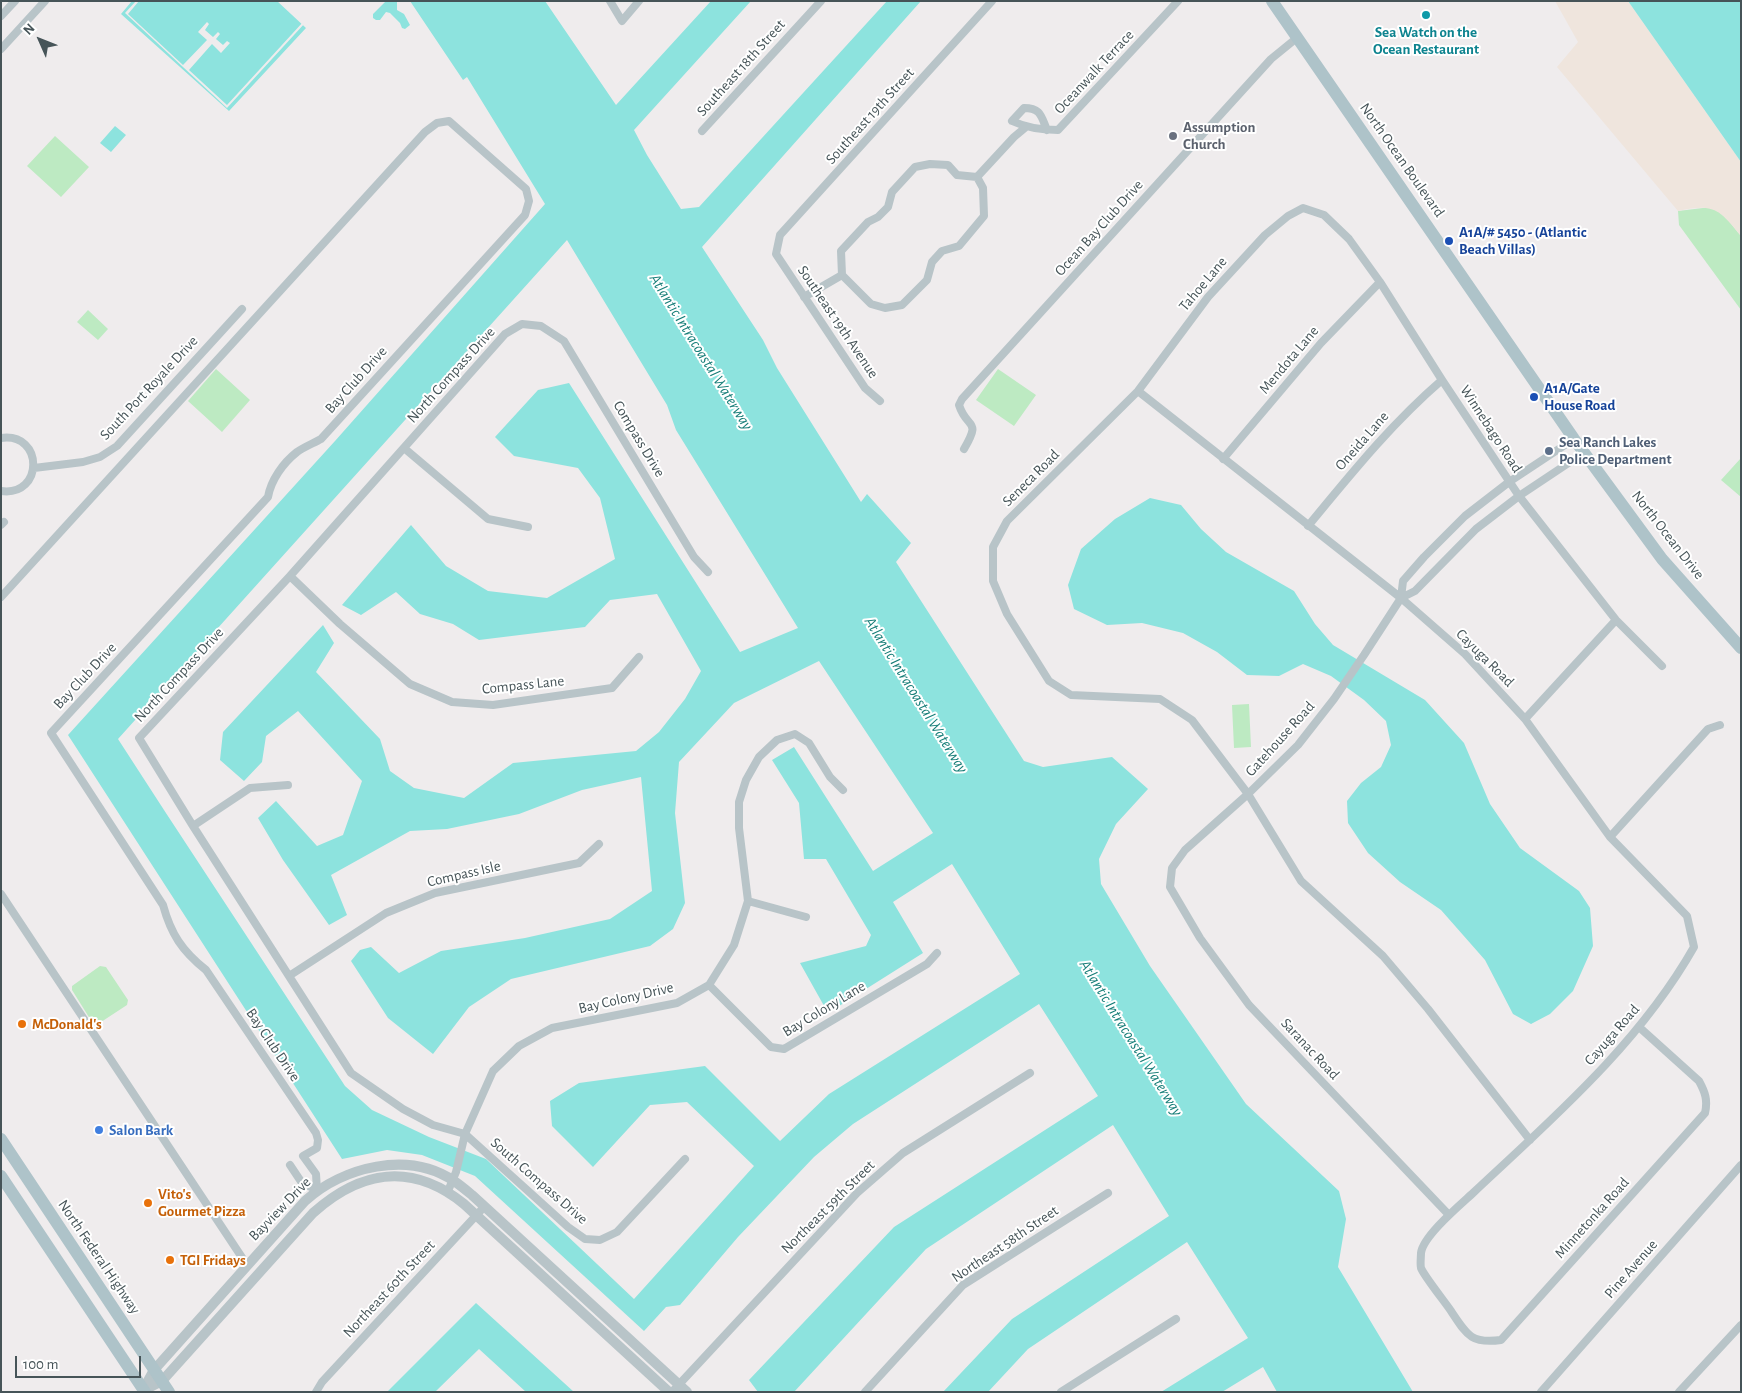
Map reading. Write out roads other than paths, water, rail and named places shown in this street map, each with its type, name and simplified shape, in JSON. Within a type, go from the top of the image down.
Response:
[{"type":"main road","name":"North Ocean Boulevard","points":[[1272,1],[1574,439]]},
{"type":"main road","name":"North Ocean Drive","points":[[1574,439],[1662,558],[1741,648]]},
{"type":"main road","name":"North Federal Highway","points":[[1,1140],[165,1386]]},
{"type":"main road","points":[[1,1176],[144,1391]]},
{"type":"main road","points":[[22,1208],[40,1219],[52,1216]]},
{"type":"street","points":[[1,16],[15,1]]},
{"type":"street","points":[[1,49],[45,1]]},
{"type":"street","points":[[610,1],[622,20],[639,1]]},
{"type":"street","name":"Southeast 18th Street","points":[[702,131],[821,1]]},
{"type":"street","name":"Southeast 19th Street","points":[[776,254],[780,235],[992,1]]},
{"type":"street","name":"Oceanwalk Terrace","points":[[1047,130],[1040,113],[1034,108],[1024,108],[1012,120],[1026,127],[1047,130],[1058,130],[1178,1]]},
{"type":"street","name":"Ocean Bay Club Drive","points":[[964,448],[973,433],[972,425],[961,412],[959,406],[962,399],[1272,59],[1298,37]]},
{"type":"street","name":"Bay Club Drive","points":[[1,597],[425,132],[437,123],[449,122],[526,189],[529,201],[525,215],[321,439],[297,452],[278,473],[270,486],[268,497],[50,733],[163,905],[174,936],[190,958],[206,970],[316,1133],[318,1140],[317,1148],[303,1156],[316,1174],[317,1190],[324,1203]]},
{"type":"street","points":[[977,177],[1014,137],[1026,127]]},
{"type":"street","points":[[930,164],[948,165],[957,175],[977,177],[983,188],[984,216],[959,246],[942,251],[932,262],[927,280],[902,306],[885,308],[871,304],[842,275],[841,251],[868,222],[878,217],[888,207],[892,192],[915,167],[930,164]]},
{"type":"street","name":"Winnebago Road","points":[[1303,208],[1324,215],[1349,239],[1380,282],[1519,496],[1616,620],[1662,666]]},
{"type":"street","name":"Tahoe Lane","points":[[1138,391],[1208,297],[1265,235],[1288,216],[1303,208]]},
{"type":"street","name":"Southeast 19th Avenue","points":[[776,254],[865,388],[880,401]]},
{"type":"street","points":[[804,297],[842,275]]},
{"type":"street","name":"Mendota Lane","points":[[1223,459],[1321,343],[1380,282]]},
{"type":"street","name":"South Port Royale Drive","points":[[34,468],[83,462],[100,457],[117,446],[242,309]]},
{"type":"street","name":"North Compass Drive","points":[[465,1134],[433,1125],[402,1109],[351,1073],[139,738],[290,576],[505,334],[522,324],[541,326]]},
{"type":"street","name":"Compass Drive","points":[[541,326],[564,341],[694,557],[708,572]]},
{"type":"street","name":"Oneida Lane","points":[[1308,526],[1379,441],[1413,405],[1442,380]]},
{"type":"street","points":[[1138,391],[1401,598]]},
{"type":"street","name":"Seneca Road","points":[[1138,391],[1007,521],[993,546],[994,581],[1008,614],[1049,681],[1071,695],[1160,699],[1192,720],[1248,794]]},
{"type":"street","points":[[1,491],[9,492],[21,488],[30,479],[34,468],[33,456],[26,445],[15,438],[2,436]]},
{"type":"street","name":"Gatehouse Road","points":[[1170,887],[1172,868],[1185,850],[1213,827],[1298,745],[1334,699],[1401,598],[1402,581],[1465,516],[1509,482],[1574,439]]},
{"type":"street","points":[[404,448],[488,519],[528,527]]},
{"type":"street","name":"Gatehouse Road","points":[[1401,598],[1416,591],[1476,529],[1519,496],[1584,452]]},
{"type":"street","name":"Compass Lane","points":[[290,576],[340,624],[410,684],[452,702],[493,705],[612,688],[639,656]]},
{"type":"street","name":"Cayuga Road","points":[[1401,598],[1465,654],[1525,719],[1610,837],[1687,916],[1694,947],[1678,974],[1639,1027],[1570,1103],[1449,1215],[1421,1251],[1421,1268]]},
{"type":"street","points":[[1525,719],[1616,620]]},
{"type":"street","points":[[1610,837],[1708,728],[1720,725]]},
{"type":"street","name":"Bay Colony Drive","points":[[448,1191],[455,1176],[465,1134],[493,1071],[519,1046],[552,1028],[677,1003],[709,985],[734,945],[748,901],[739,828],[739,802],[746,780],[759,757],[777,740],[795,734],[809,742],[830,777],[843,790]]},
{"type":"street","points":[[193,826],[250,788],[288,785]]},
{"type":"street","points":[[1248,794],[1301,881],[1383,956],[1428,1009],[1530,1140]]},
{"type":"street","name":"Compass Isle","points":[[289,976],[386,913],[435,893],[579,863],[598,844]]},
{"type":"street","name":"Saranac Road","points":[[1170,887],[1200,938],[1250,1005],[1449,1215]]},
{"type":"street","points":[[1,894],[247,1265]]},
{"type":"street","points":[[748,901],[806,917]]},
{"type":"street","name":"Bay Colony Lane","points":[[709,985],[771,1047],[784,1049],[927,964],[937,953]]},
{"type":"street","name":"Minnetonka Road","points":[[1421,1268],[1466,1334],[1484,1342],[1502,1340],[1705,1114],[1707,1102],[1705,1092],[1699,1081],[1639,1027]]},
{"type":"street","name":"Northeast 59th Street","points":[[674,1389],[857,1193],[903,1153],[1030,1073]]},
{"type":"street","name":"South Compass Drive","points":[[465,1134],[568,1227],[585,1239],[600,1240],[617,1232],[685,1159]]},
{"type":"street","name":"Pine Avenue","points":[[1541,1392],[1741,1164]]},
{"type":"street","name":"Bay Club Drive","points":[[290,1165],[302,1183],[317,1190]]},
{"type":"street","name":"Bayview Drive","points":[[144,1391],[154,1370],[305,1201],[317,1190],[347,1174],[364,1168],[386,1165],[425,1168],[455,1176],[484,1207],[630,1340],[674,1389]]},
{"type":"street","name":"Bayview Drive","points":[[144,1391],[165,1386],[312,1213],[334,1194],[367,1180],[400,1177],[422,1180],[448,1191],[622,1349],[674,1389],[687,1392]]},
{"type":"street","name":"Northeast 58th Street","points":[[865,1392],[963,1284],[1108,1193]]},
{"type":"street","name":"Northeast 60th Street","points":[[316,1392],[322,1382],[484,1207]]},
{"type":"street","points":[[520,1256],[529,1248]]},
{"type":"street","points":[[572,1303],[580,1294]]},
{"type":"street","points":[[1061,1392],[1176,1319]]},
{"type":"street","points":[[1679,1392],[1741,1325]]},
{"type":"street","points":[[622,1349],[630,1340]]},
{"type":"water","points":[[132,1],[277,1],[306,28],[229,111],[121,14]]},
{"type":"water","points":[[386,1],[397,1],[397,10],[404,14],[410,25],[405,29],[402,28],[400,23],[390,13],[386,12],[380,20],[373,18],[373,14]]},
{"type":"water","name":"Atlantic Intracoastal Waterway","points":[[410,1],[545,1],[616,105],[711,1],[751,1],[634,130],[647,155],[681,209],[699,207],[887,1],[921,1],[702,247],[763,340],[777,368],[861,502],[867,494],[911,543],[896,562],[1024,761],[1043,767],[1112,757],[1148,789],[1116,824],[1099,859],[1101,884],[1150,966],[1246,1104],[1339,1191],[1346,1219],[1338,1267],[1413,1392],[1277,1392],[1263,1367],[1222,1392],[1161,1392],[1248,1338],[1187,1242],[1028,1349],[988,1392],[943,1392],[1012,1319],[1169,1216],[1113,1125],[926,1249],[794,1392],[758,1392],[749,1380],[894,1227],[1098,1096],[1039,1004],[853,1124],[814,1157],[738,1237],[680,1305],[666,1307],[644,1331],[475,1176],[422,1155],[387,1150],[342,1159],[68,735],[335,441],[545,204],[467,77],[463,80]],"holes":[[[567,240],[667,405],[676,430],[798,628],[740,652],[569,383],[538,390],[495,437],[514,456],[578,468],[600,498],[615,559],[547,598],[488,591],[446,566],[411,525],[342,605],[361,615],[396,592],[420,614],[453,624],[479,640],[585,627],[610,600],[657,594],[701,671],[685,699],[659,732],[636,751],[513,763],[464,798],[414,788],[390,771],[380,739],[316,672],[334,643],[323,625],[223,732],[220,760],[244,781],[262,762],[266,736],[298,711],[362,781],[343,835],[317,846],[276,801],[258,818],[283,860],[329,925],[347,915],[331,875],[410,831],[447,829],[519,814],[582,790],[641,777],[652,891],[610,919],[525,938],[441,951],[399,973],[371,947],[360,950],[351,961],[388,1018],[433,1054],[469,1007],[511,979],[650,946],[673,929],[685,903],[675,813],[679,762],[734,703],[819,661],[933,833],[873,871],[794,747],[772,760],[799,803],[804,859],[826,859],[871,935],[866,946],[800,963],[828,1013],[923,953],[893,902],[952,864],[1020,974],[829,1094],[780,1141],[705,1066],[579,1083],[550,1101],[552,1126],[593,1167],[650,1105],[687,1102],[754,1166],[634,1299],[486,1159],[429,1137],[372,1110],[345,1086],[118,739]]]},
{"type":"water","points":[[1628,1],[1741,1],[1741,162]]},
{"type":"water","points":[[115,126],[126,135],[111,152],[100,143]]},
{"type":"water","points":[[1150,498],[1181,505],[1201,529],[1226,552],[1294,591],[1315,624],[1333,645],[1425,700],[1464,743],[1490,804],[1520,848],[1579,891],[1590,908],[1593,946],[1573,991],[1550,1014],[1531,1024],[1513,1014],[1485,960],[1441,910],[1400,882],[1368,853],[1348,823],[1347,801],[1361,783],[1381,767],[1391,745],[1386,721],[1364,700],[1331,676],[1303,664],[1279,676],[1247,675],[1217,652],[1183,633],[1142,623],[1107,625],[1074,609],[1068,585],[1081,549],[1115,519]]},
{"type":"water","points":[[476,1303],[574,1392],[526,1392],[479,1349],[435,1392],[387,1392]]},
{"type":"place","name":"Sea Watch on the Ocean Restaurant","points":[[1426,15]]},
{"type":"place","name":"Assumption Church","points":[[1173,136]]},
{"type":"place","name":"A1A/# 5450 - (Atlantic Beach Villas)","points":[[1449,241]]},
{"type":"place","name":"A1A/Gate House Road","points":[[1534,397]]},
{"type":"place","name":"Sea Ranch Lakes Police Department","points":[[1549,451]]},
{"type":"place","name":"McDonald's","points":[[22,1024]]},
{"type":"place","name":"Salon Bark","points":[[99,1130]]},
{"type":"place","name":"Vito's Gourmet Pizza","points":[[148,1203]]},
{"type":"place","name":"TGI Fridays","points":[[170,1260]]}]
